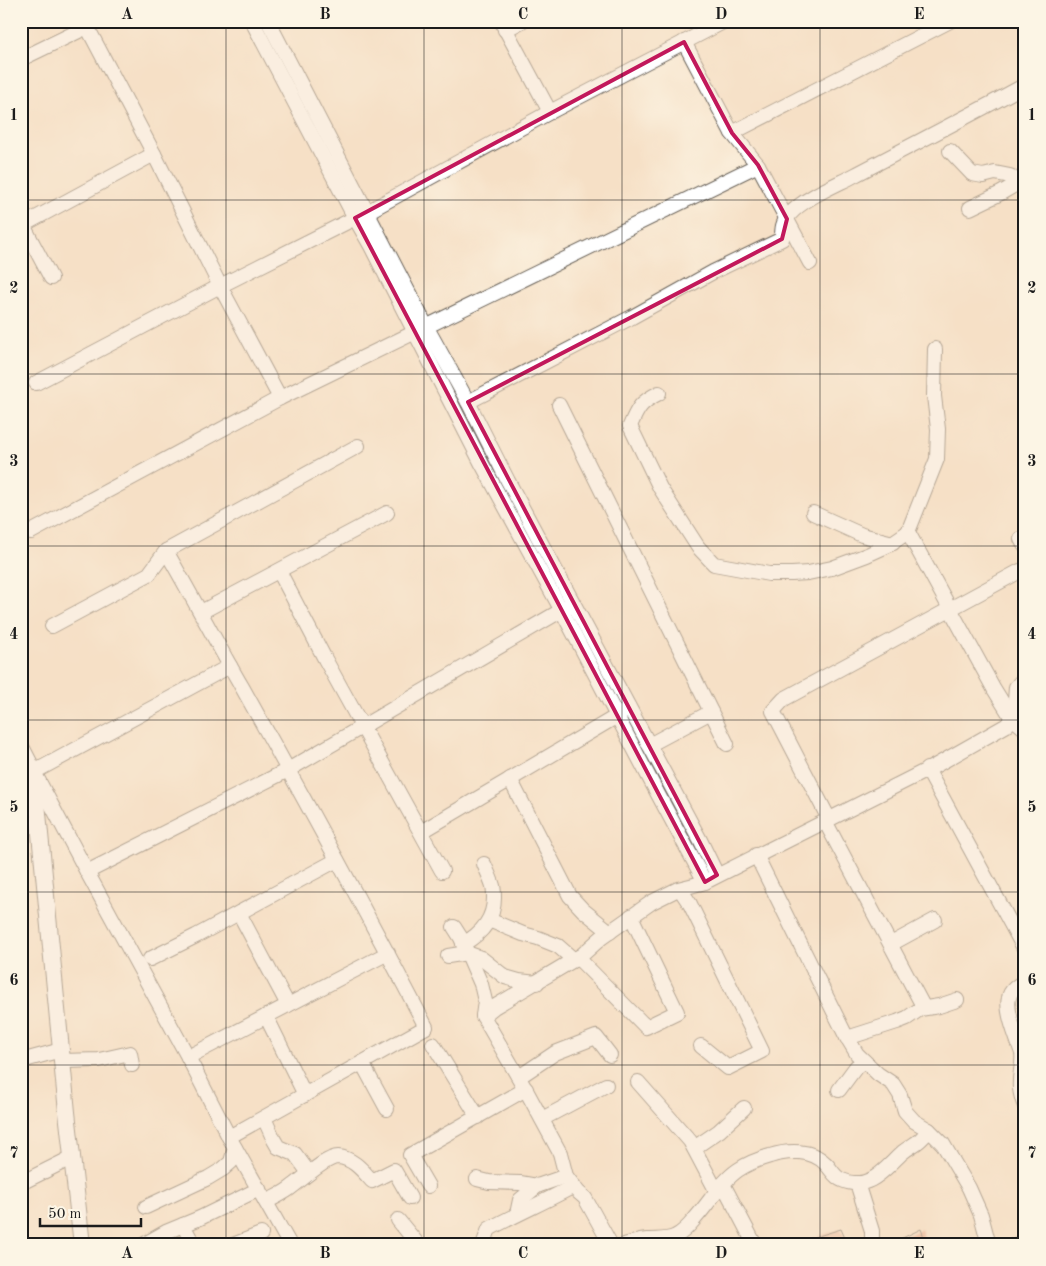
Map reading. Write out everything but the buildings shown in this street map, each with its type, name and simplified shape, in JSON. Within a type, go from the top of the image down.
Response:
[{"type":"street","points":[[252,21],[361,215]]},
{"type":"street","points":[[268,21],[361,215],[420,329],[482,464],[568,607]]},
{"type":"street","points":[[522,21],[503,26],[550,112]]},
{"type":"street","points":[[36,383],[220,286],[361,215],[550,112],[725,21]]},
{"type":"street","points":[[732,133],[950,21]]},
{"type":"street","points":[[21,59],[86,24],[220,286],[280,398]]},
{"type":"street","points":[[684,42],[732,133],[758,165],[810,263]]},
{"type":"street","points":[[468,402],[632,317],[713,272],[782,239],[782,226],[790,214],[808,200],[1025,85]]},
{"type":"street","points":[[950,151],[972,174],[983,176],[995,173],[1022,180]]},
{"type":"street","points":[[51,278],[22,225],[154,154]]},
{"type":"street","points":[[31,532],[280,398],[758,165]]},
{"type":"street","points":[[980,176],[994,196]]},
{"type":"street","points":[[970,208],[1022,180]]},
{"type":"street","points":[[420,329],[468,402],[568,607],[623,712],[652,784],[711,878]]},
{"type":"street","points":[[660,393],[647,399],[637,409],[630,426],[660,488],[698,547],[714,564],[769,574],[808,573],[832,568],[867,555],[908,532],[937,459],[938,429],[934,396],[935,349]]},
{"type":"street","points":[[559,405],[727,744]]},
{"type":"street","points":[[52,626],[149,574],[166,551],[358,446]]},
{"type":"street","points":[[201,612],[387,513]]},
{"type":"street","points":[[813,513],[862,535],[893,542]]},
{"type":"street","points":[[908,532],[994,689],[1012,718],[1025,729]]},
{"type":"street","points":[[146,1208],[223,1169],[231,1162],[232,1143],[264,1118],[426,1027],[388,953],[166,551]]},
{"type":"street","points":[[279,571],[325,660],[442,871]]},
{"type":"street","points":[[924,1008],[773,711],[784,699],[1020,571]]},
{"type":"street","points":[[87,872],[288,770],[568,607]]},
{"type":"street","points":[[34,772],[230,666]]},
{"type":"street","points":[[483,1016],[494,1007],[576,959],[652,902],[711,878],[927,770],[1007,725],[1014,715],[1016,687],[1025,678]]},
{"type":"street","points":[[623,712],[649,745],[700,840],[711,878]]},
{"type":"street","points":[[421,832],[623,712]]},
{"type":"street","points":[[649,745],[711,712]]},
{"type":"street","points":[[21,747],[188,1057],[232,1143],[288,1244]]},
{"type":"street","points":[[927,770],[1025,950]]},
{"type":"street","points":[[34,772],[29,799],[62,1055],[82,1245]]},
{"type":"street","points":[[510,779],[570,896],[583,910],[610,932]]},
{"type":"street","points":[[756,855],[856,1054],[878,1074],[893,1084],[900,1095],[905,1111],[914,1121],[929,1130],[943,1144],[969,1188],[981,1216],[989,1245]]},
{"type":"street","points":[[150,958],[337,860]]},
{"type":"street","points":[[448,956],[465,948],[489,920],[492,913],[494,888],[484,864]]},
{"type":"street","points":[[680,889],[690,904],[762,1051],[728,1068],[701,1046]]},
{"type":"street","points":[[239,913],[288,1005]]},
{"type":"street","points":[[489,920],[558,946],[576,959],[646,1027],[677,1012],[632,916]]},
{"type":"street","points":[[891,944],[935,920]]},
{"type":"street","points":[[454,927],[481,984],[485,1002],[483,1016],[560,1154],[570,1181],[585,1198],[611,1245]]},
{"type":"street","points":[[465,948],[505,977],[519,982],[536,982]]},
{"type":"street","points":[[188,1057],[388,953]]},
{"type":"street","points":[[1025,981],[1018,984],[1008,999],[1010,1015],[1023,1059],[1019,1092],[1025,1106]]},
{"type":"street","points":[[847,1038],[898,1022],[924,1008],[939,1006],[957,1000]]},
{"type":"street","points":[[266,1016],[305,1094]]},
{"type":"street","points":[[428,1186],[410,1155],[478,1116],[522,1083],[555,1053],[596,1037],[610,1054]]},
{"type":"street","points":[[433,1044],[478,1116]]},
{"type":"street","points":[[21,1061],[62,1055],[99,1060],[130,1053],[132,1066]]},
{"type":"street","points":[[839,1090],[864,1061]]},
{"type":"street","points":[[362,1063],[387,1109]]},
{"type":"street","points":[[638,1082],[690,1140],[755,1245]]},
{"type":"street","points":[[542,1120],[606,1085]]},
{"type":"street","points":[[694,1148],[719,1131],[744,1108]]},
{"type":"street","points":[[264,1118],[278,1147],[295,1154],[310,1173]]},
{"type":"street","points":[[624,1245],[645,1240],[671,1239],[678,1236],[686,1230],[720,1188],[738,1170],[746,1166],[778,1154],[807,1152],[822,1160],[835,1176],[842,1181],[865,1182],[879,1176],[904,1151],[921,1140],[929,1130]]},
{"type":"street","points":[[266,1202],[292,1187],[326,1162],[337,1157],[351,1161],[372,1181],[394,1170],[410,1198]]},
{"type":"street","points":[[21,1183],[73,1158]]},
{"type":"street","points":[[477,1179],[489,1182],[520,1183],[537,1186],[570,1181]]},
{"type":"street","points":[[483,1245],[489,1229],[544,1202],[570,1181]]},
{"type":"street","points":[[857,1183],[872,1231],[872,1245]]},
{"type":"street","points":[[517,1214],[520,1200],[537,1186]]},
{"type":"street","points":[[143,1245],[166,1232],[259,1189]]},
{"type":"street","points":[[183,1225],[195,1245]]},
{"type":"street","points":[[401,1245],[403,1225],[415,1244]]},
{"type":"street","points":[[233,1245],[260,1234]]},
{"type":"street","points":[[1014,1245],[1025,1242]]},
{"type":"highlighted area","points":[[684,42],[732,133],[758,165],[787,219],[782,239],[468,402],[717,875],[705,882],[355,218]]}]
